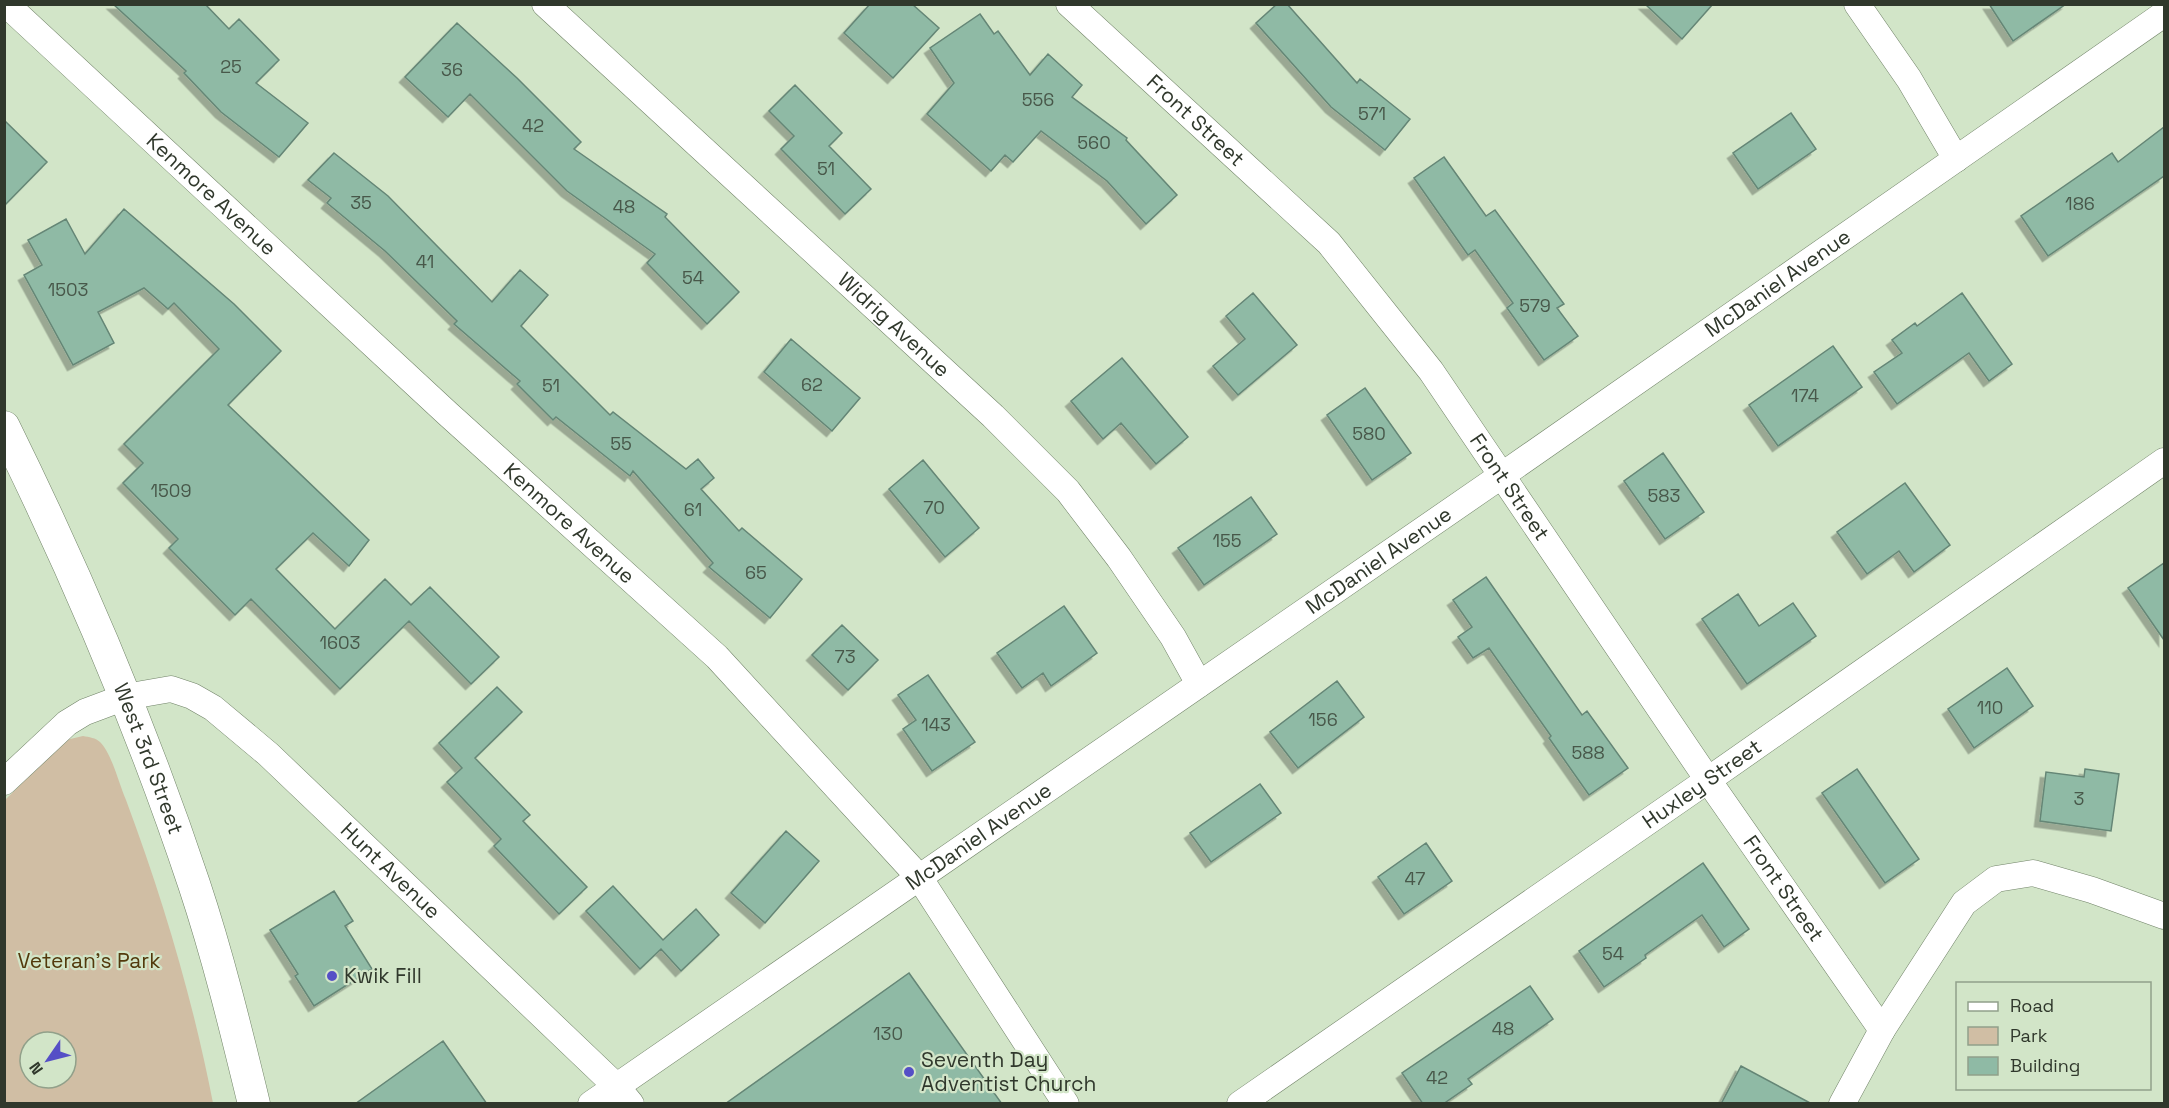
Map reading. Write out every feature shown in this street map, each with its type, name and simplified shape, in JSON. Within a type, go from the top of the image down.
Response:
[{"type":"street","name":"Kenmore Avenue","points":[[6,4],[448,414],[717,657],[919,877],[1065,1104]]},
{"type":"street","name":"Widrig Avenue","points":[[544,4],[993,416],[1068,491],[1119,558],[1173,637],[1199,684]]},
{"type":"street","name":"Front Street","points":[[1069,4],[1329,243],[1431,371],[1708,780],[1882,1030]]},
{"type":"street","points":[[1857,4],[1909,79],[1956,159]]},
{"type":"street","name":"McDaniel Avenue","points":[[591,1104],[623,1095],[919,877],[1501,476],[2164,14]]},
{"type":"street","name":"West 3rd Street","points":[[4,427],[41,501],[125,697],[163,795],[195,886],[228,999],[254,1104]]},
{"type":"street","name":"Huxley Street","points":[[1240,1104],[2164,461]]},
{"type":"street","name":"Hunt Avenue","points":[[4,782],[67,723],[85,712],[125,697],[171,689],[192,696],[213,708],[268,754],[623,1095]]},
{"type":"street","points":[[1842,1104],[1882,1030],[1964,903],[1996,879],[2033,873],[2092,890],[2164,916]]},
{"type":"green space","name":"Veteran's Park","points":[[83,736],[97,740],[104,747],[112,761],[140,837],[176,950],[213,1103],[5,1103],[4,801],[66,740]]},
{"type":"building","points":[[113,4],[205,4],[229,29],[239,19],[279,60],[256,83],[308,123],[279,157],[221,112],[184,73],[186,71]]},
{"type":"building","points":[[870,4],[912,4],[939,28],[893,78],[844,33]]},
{"type":"building","points":[[1277,4],[1287,4],[1357,83],[1360,79],[1410,119],[1385,150],[1331,107],[1256,23]]},
{"type":"building","points":[[1645,4],[1713,4],[1682,39]]},
{"type":"building","points":[[1989,4],[2066,4],[2013,41]]},
{"type":"building","points":[[980,14],[994,34],[998,31],[1030,75],[1048,54],[1082,85],[1072,97],[1127,138],[1126,140],[1177,195],[1146,224],[1107,181],[1041,131],[1013,162],[1005,155],[991,171],[927,114],[954,83],[930,48]]},
{"type":"building","points":[[457,23],[517,78],[581,142],[574,149],[667,214],[665,217],[739,292],[707,324],[647,263],[655,254],[567,191],[470,94],[448,117],[405,77]]},
{"type":"building","points":[[795,85],[842,133],[829,146],[871,189],[845,214],[781,149],[794,136],[769,111]]},
{"type":"building","points":[[1791,113],[1816,149],[1758,189],[1733,153]]},
{"type":"building","points":[[4,120],[47,162],[4,206]]},
{"type":"building","points":[[2164,127],[2164,176],[2048,256],[2021,216],[2112,153],[2118,162]]},
{"type":"building","points":[[334,153],[388,196],[492,302],[520,270],[548,295],[521,326],[610,415],[613,412],[686,469],[698,459],[714,478],[701,489],[739,531],[742,528],[802,579],[770,618],[709,567],[713,563],[633,471],[630,476],[556,417],[553,420],[517,384],[520,381],[454,324],[457,321],[385,251],[327,203],[331,198],[308,180]]},
{"type":"building","points":[[1444,157],[1486,216],[1495,210],[1564,304],[1557,308],[1578,336],[1544,360],[1507,308],[1513,303],[1475,250],[1468,255],[1414,178]]},
{"type":"building","points":[[124,209],[234,304],[281,351],[228,405],[369,540],[349,566],[313,533],[276,569],[335,629],[385,579],[411,605],[430,587],[499,657],[471,684],[409,621],[340,689],[251,599],[235,615],[169,548],[178,539],[123,483],[143,463],[124,444],[219,349],[174,303],[168,309],[144,288],[98,312],[114,343],[73,365],[24,275],[42,265],[28,240],[66,219],[85,254]]},
{"type":"building","points":[[1253,293],[1297,345],[1238,395],[1213,366],[1245,339],[1226,316]]},
{"type":"building","points":[[1962,293],[2012,364],[1989,381],[1969,353],[1897,404],[1874,372],[1902,353],[1892,340],[1915,323],[1917,326]]},
{"type":"building","points":[[791,339],[860,398],[832,431],[764,372]]},
{"type":"building","points":[[1833,346],[1862,387],[1778,446],[1749,405]]},
{"type":"building","points":[[1122,358],[1188,437],[1156,464],[1121,423],[1103,439],[1071,401]]},
{"type":"building","points":[[1365,388],[1411,453],[1372,480],[1327,415]]},
{"type":"building","points":[[1663,453],[1704,512],[1665,539],[1624,481]]},
{"type":"building","points":[[923,460],[979,528],[945,557],[889,489]]},
{"type":"building","points":[[1905,483],[1950,545],[1914,572],[1899,551],[1867,574],[1837,532]]},
{"type":"building","points":[[1251,497],[1277,534],[1204,585],[1178,548]]},
{"type":"building","points":[[2164,563],[2164,640],[2128,588]]},
{"type":"building","points":[[1486,577],[1582,715],[1587,711],[1628,768],[1589,795],[1489,648],[1473,658],[1458,637],[1472,627],[1453,600]]},
{"type":"building","points":[[1738,594],[1759,626],[1793,603],[1816,636],[1747,684],[1702,619]]},
{"type":"building","points":[[1064,606],[1097,653],[1051,686],[1043,673],[1022,688],[997,653]]},
{"type":"building","points":[[842,625],[878,660],[848,690],[812,655]]},
{"type":"building","points":[[2007,668],[2033,706],[1974,748],[1948,709]]},
{"type":"building","points":[[928,675],[975,742],[932,771],[903,729],[916,720],[898,695]]},
{"type":"building","points":[[1337,681],[1364,717],[1298,768],[1270,732]]},
{"type":"building","points":[[497,687],[522,712],[475,758],[530,815],[523,821],[587,887],[559,914],[494,846],[501,839],[447,782],[462,768],[439,743]]},
{"type":"building","points":[[1857,769],[1919,859],[1885,883],[1822,793]]},
{"type":"building","points":[[2085,769],[2119,774],[2111,831],[2040,821],[2046,772],[2084,777]]},
{"type":"building","points":[[1260,784],[1281,813],[1211,862],[1190,833]]},
{"type":"building","points":[[786,831],[819,861],[765,923],[731,893]]},
{"type":"building","points":[[1426,843],[1452,881],[1404,914],[1378,877]]},
{"type":"building","points":[[1703,863],[1749,929],[1724,947],[1702,915],[1604,987],[1579,951]]},
{"type":"building","points":[[613,886],[663,940],[696,909],[719,935],[681,971],[661,949],[640,969],[586,911]]},
{"type":"building","points":[[334,891],[353,921],[345,926],[372,969],[314,1006],[295,976],[298,974],[270,930]]},
{"type":"building","points":[[909,973],[1002,1104],[725,1104]]},
{"type":"building","points":[[1530,986],[1553,1019],[1468,1079],[1472,1084],[1443,1104],[1423,1104],[1402,1073]]},
{"type":"building","points":[[443,1041],[487,1104],[355,1104]]},
{"type":"building","points":[[1741,1066],[1812,1104],[1721,1104]]},
{"type":"place","name":"Kwik Fill","points":[[332,976]]},
{"type":"place","name":"Seventh Day Adventist Church","points":[[909,1072]]}]
